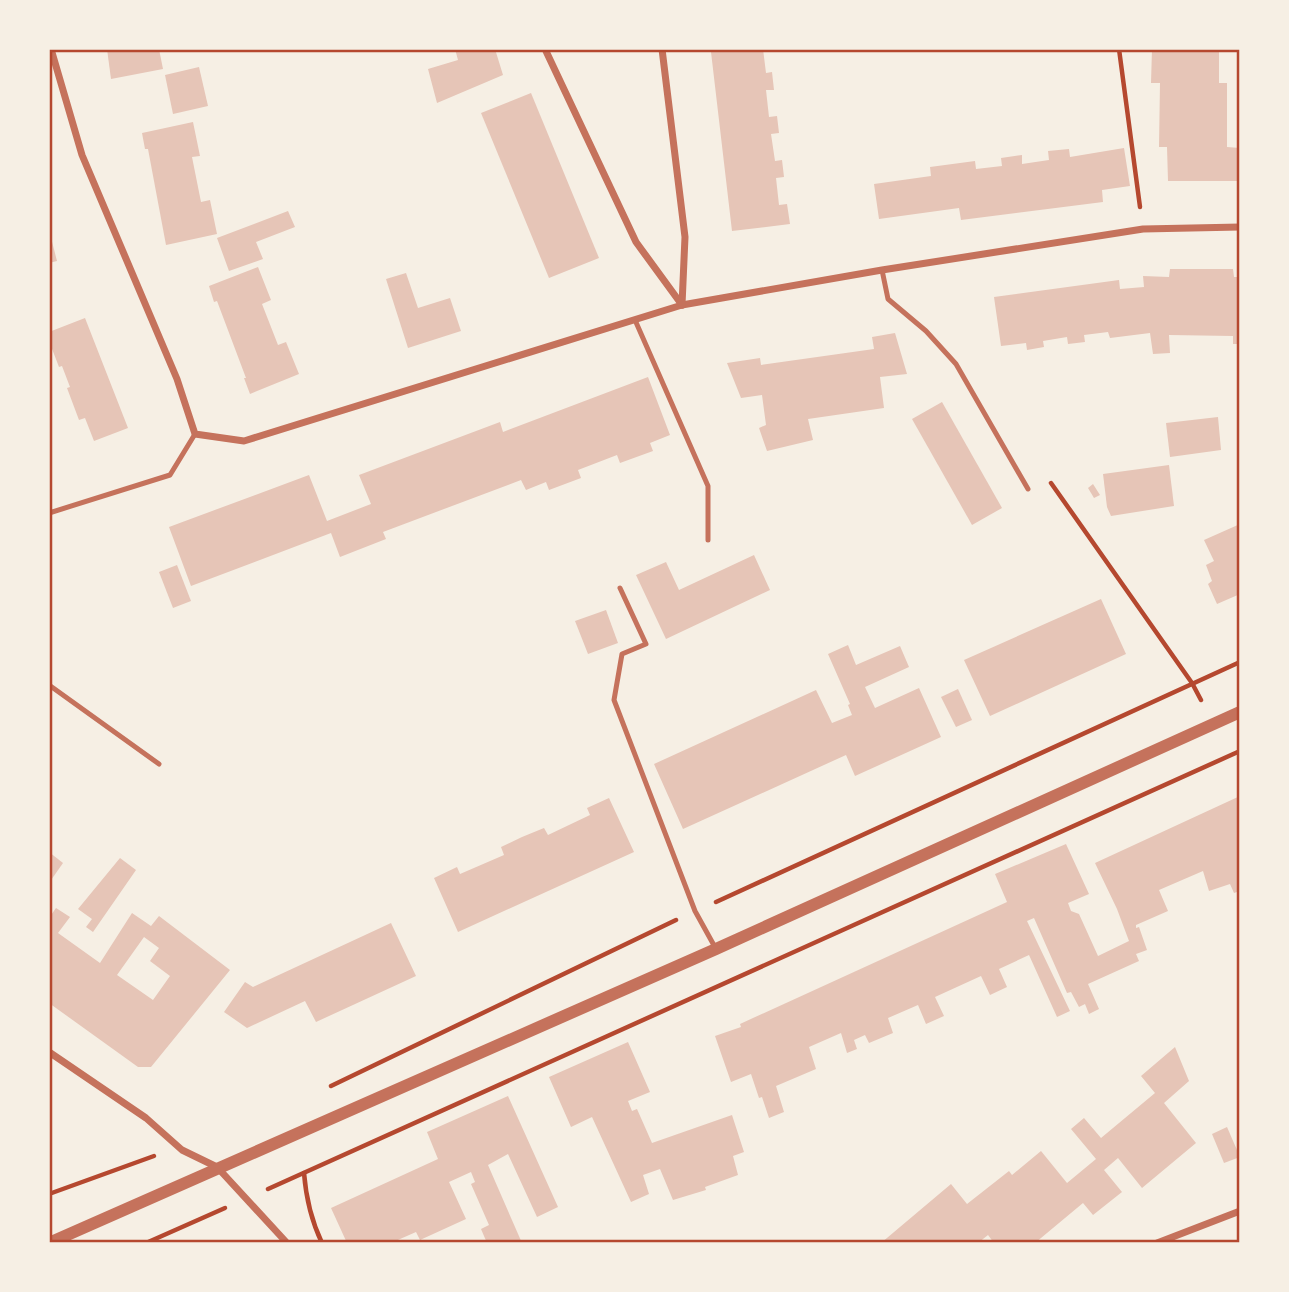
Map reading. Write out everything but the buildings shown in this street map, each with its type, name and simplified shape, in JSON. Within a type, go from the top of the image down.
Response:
[{"type":"street","points":[[51,49],[82,155],[177,379],[195,434],[244,441],[682,305],[1143,229],[1240,227]]},
{"type":"street","points":[[545,49],[636,242],[682,305]]},
{"type":"street","points":[[662,49],[685,236],[682,305]]},
{"type":"street","points":[[49,1243],[716,949],[1240,712]]},
{"type":"street","points":[[49,1052],[146,1118],[182,1150],[217,1167],[287,1243]]},
{"type":"street","points":[[1157,1243],[1240,1211]]},
{"type":"lane","points":[[882,270],[888,299],[926,331],[956,364],[1028,489]]},
{"type":"lane","points":[[635,320],[708,486],[708,540]]},
{"type":"lane","points":[[49,513],[170,475],[195,434]]},
{"type":"lane","points":[[620,588],[646,644],[622,654],[614,700],[695,911],[716,949]]},
{"type":"lane","points":[[49,685],[159,764]]},
{"type":"path","points":[[1119,49],[1143,229]]},
{"type":"path","points":[[1028,489],[1047,477],[1192,683],[1212,725]]},
{"type":"path","points":[[322,1091],[695,911],[1240,662]]},
{"type":"path","points":[[146,1243],[1240,751]]},
{"type":"path","points":[[49,1194],[140,1160],[182,1150]]},
{"type":"path","points":[[304,1173],[306,1197],[322,1243]]}]
